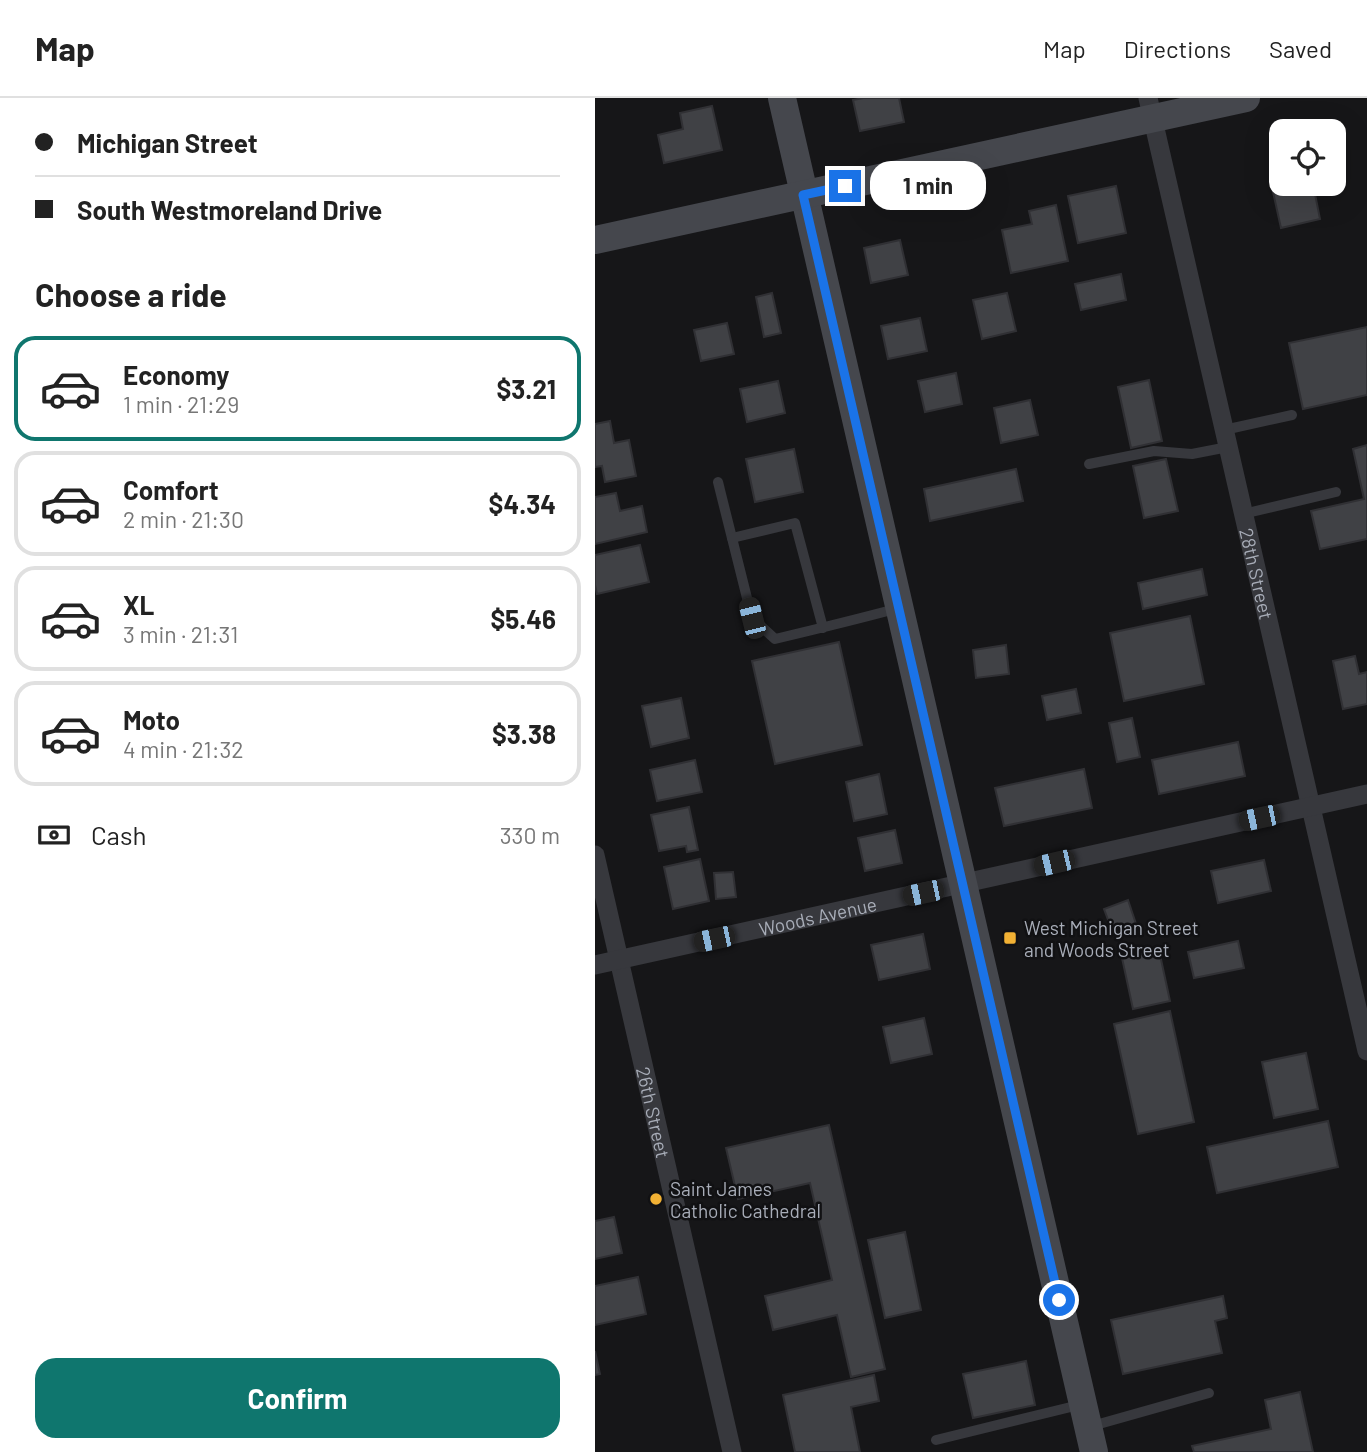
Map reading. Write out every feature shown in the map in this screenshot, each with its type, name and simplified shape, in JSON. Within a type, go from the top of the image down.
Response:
[{"type":"main road","points":[[782,98],[1088,1428]]},
{"type":"main road","points":[[595,240],[803,195],[1150,108],[1246,98]]},
{"type":"street","name":"28th Street","points":[[1150,108],[1367,1051]]},
{"type":"street","name":"Woods Avenue","points":[[595,965],[1367,794]]},
{"type":"street","name":"26th Street","points":[[595,855],[732,1452]]},
{"type":"lane","points":[[1089,464],[1154,451],[1192,454],[1292,415]]},
{"type":"lane","points":[[718,481],[752,618],[775,639],[899,608]]},
{"type":"lane","points":[[1243,513],[1336,492]]},
{"type":"lane","points":[[733,538],[795,523],[823,628]]},
{"type":"lane","points":[[936,1440],[1088,1428],[1209,1393]]},
{"type":"building","points":[[899,98],[904,122],[860,131],[853,100]]},
{"type":"building","points":[[712,106],[722,150],[664,163],[658,135],[683,129],[680,113]]},
{"type":"building","points":[[1116,186],[1126,233],[1078,243],[1068,196]]},
{"type":"building","points":[[1274,196],[1315,196],[1320,219],[1281,228]]},
{"type":"building","points":[[1056,205],[1068,261],[1011,273],[1002,230],[1032,224],[1029,211]]},
{"type":"building","points":[[900,240],[908,275],[871,283],[864,248]]},
{"type":"building","points":[[1121,274],[1126,300],[1081,310],[1075,284]]},
{"type":"building","points":[[772,293],[781,333],[764,337],[756,297]]},
{"type":"building","points":[[1007,293],[1016,331],[982,339],[973,300]]},
{"type":"building","points":[[920,318],[927,351],[888,359],[881,326]]},
{"type":"building","points":[[727,323],[734,354],[701,361],[694,330]]},
{"type":"building","points":[[1367,327],[1367,395],[1303,409],[1289,343]]},
{"type":"building","points":[[956,373],[962,404],[925,412],[918,381]]},
{"type":"building","points":[[1149,380],[1162,441],[1131,448],[1118,387]]},
{"type":"building","points":[[778,381],[785,413],[747,422],[740,389]]},
{"type":"building","points":[[1030,400],[1038,435],[1001,443],[994,408]]},
{"type":"building","points":[[610,421],[614,443],[629,440],[636,476],[605,482],[602,466],[595,467],[595,424]]},
{"type":"building","points":[[1367,445],[1367,539],[1320,549],[1311,511],[1364,499],[1353,449]]},
{"type":"building","points":[[794,449],[803,492],[755,502],[746,459]]},
{"type":"building","points":[[1166,459],[1178,511],[1144,518],[1133,466]]},
{"type":"building","points":[[1016,469],[1023,501],[930,521],[924,489]]},
{"type":"building","points":[[616,493],[620,511],[642,506],[647,532],[595,544],[595,497]]},
{"type":"building","points":[[640,545],[649,582],[597,594],[595,555]]},
{"type":"building","points":[[1202,569],[1207,595],[1143,609],[1138,583]]},
{"type":"building","points":[[1190,616],[1204,684],[1124,701],[1110,633]]},
{"type":"building","points":[[839,642],[862,745],[775,764],[752,661]]},
{"type":"building","points":[[1006,645],[1009,674],[976,678],[973,650]]},
{"type":"building","points":[[1355,656],[1359,674],[1367,672],[1367,704],[1343,709],[1333,661]]},
{"type":"building","points":[[1076,689],[1081,713],[1047,720],[1042,696]]},
{"type":"building","points":[[681,698],[689,738],[651,747],[642,706]]},
{"type":"building","points":[[1132,718],[1140,757],[1117,762],[1109,723]]},
{"type":"building","points":[[1238,742],[1245,776],[1159,794],[1152,760]]},
{"type":"building","points":[[695,760],[702,792],[657,801],[650,770]]},
{"type":"building","points":[[1084,769],[1092,808],[1004,826],[995,788]]},
{"type":"building","points":[[879,774],[887,814],[854,821],[846,782]]},
{"type":"building","points":[[689,807],[698,850],[687,852],[686,846],[659,851],[651,815]]},
{"type":"building","points":[[895,830],[902,863],[865,871],[858,838]]},
{"type":"building","points":[[700,859],[709,901],[673,909],[664,867]]},
{"type":"building","points":[[1264,860],[1271,891],[1218,903],[1211,871]]},
{"type":"building","points":[[733,872],[736,897],[716,899],[714,873]]},
{"type":"building","points":[[1128,900],[1136,924],[1113,933],[1104,909]]},
{"type":"building","points":[[923,934],[930,969],[879,980],[871,945]]},
{"type":"building","points":[[1238,941],[1244,968],[1194,978],[1188,952]]},
{"type":"building","points":[[1159,950],[1170,1001],[1133,1009],[1122,958]]},
{"type":"building","points":[[1170,1011],[1194,1122],[1138,1134],[1114,1024]]},
{"type":"building","points":[[924,1018],[932,1054],[891,1063],[883,1027]]},
{"type":"building","points":[[1306,1053],[1318,1109],[1274,1118],[1262,1062]]},
{"type":"building","points":[[1328,1121],[1338,1167],[1217,1193],[1207,1147]]},
{"type":"building","points":[[829,1125],[885,1369],[851,1377],[837,1315],[773,1330],[765,1296],[832,1280],[810,1183],[738,1199],[726,1148]]},
{"type":"building","points":[[614,1217],[622,1253],[595,1259],[595,1221]]},
{"type":"building","points":[[905,1232],[921,1310],[885,1318],[868,1240]]},
{"type":"building","points":[[638,1277],[646,1314],[595,1325],[595,1286]]},
{"type":"building","points":[[1223,1296],[1227,1318],[1215,1321],[1222,1353],[1123,1374],[1111,1320]]},
{"type":"building","points":[[595,1351],[600,1374],[595,1375]]},
{"type":"building","points":[[1026,1361],[1035,1405],[973,1418],[963,1374]]},
{"type":"building","points":[[874,1375],[879,1401],[851,1407],[860,1452],[795,1452],[783,1395]]},
{"type":"building","points":[[1300,1392],[1313,1452],[1194,1452],[1192,1446],[1271,1429],[1265,1400]]},
{"type":"place","name":"West Michigan Street and Woods Street","points":[[1010,938]]},
{"type":"place","name":"Saint James Catholic Cathedral","points":[[656,1199]]},
{"type":"route","points":[[845,186],[803,195],[1059,1300]]}]
